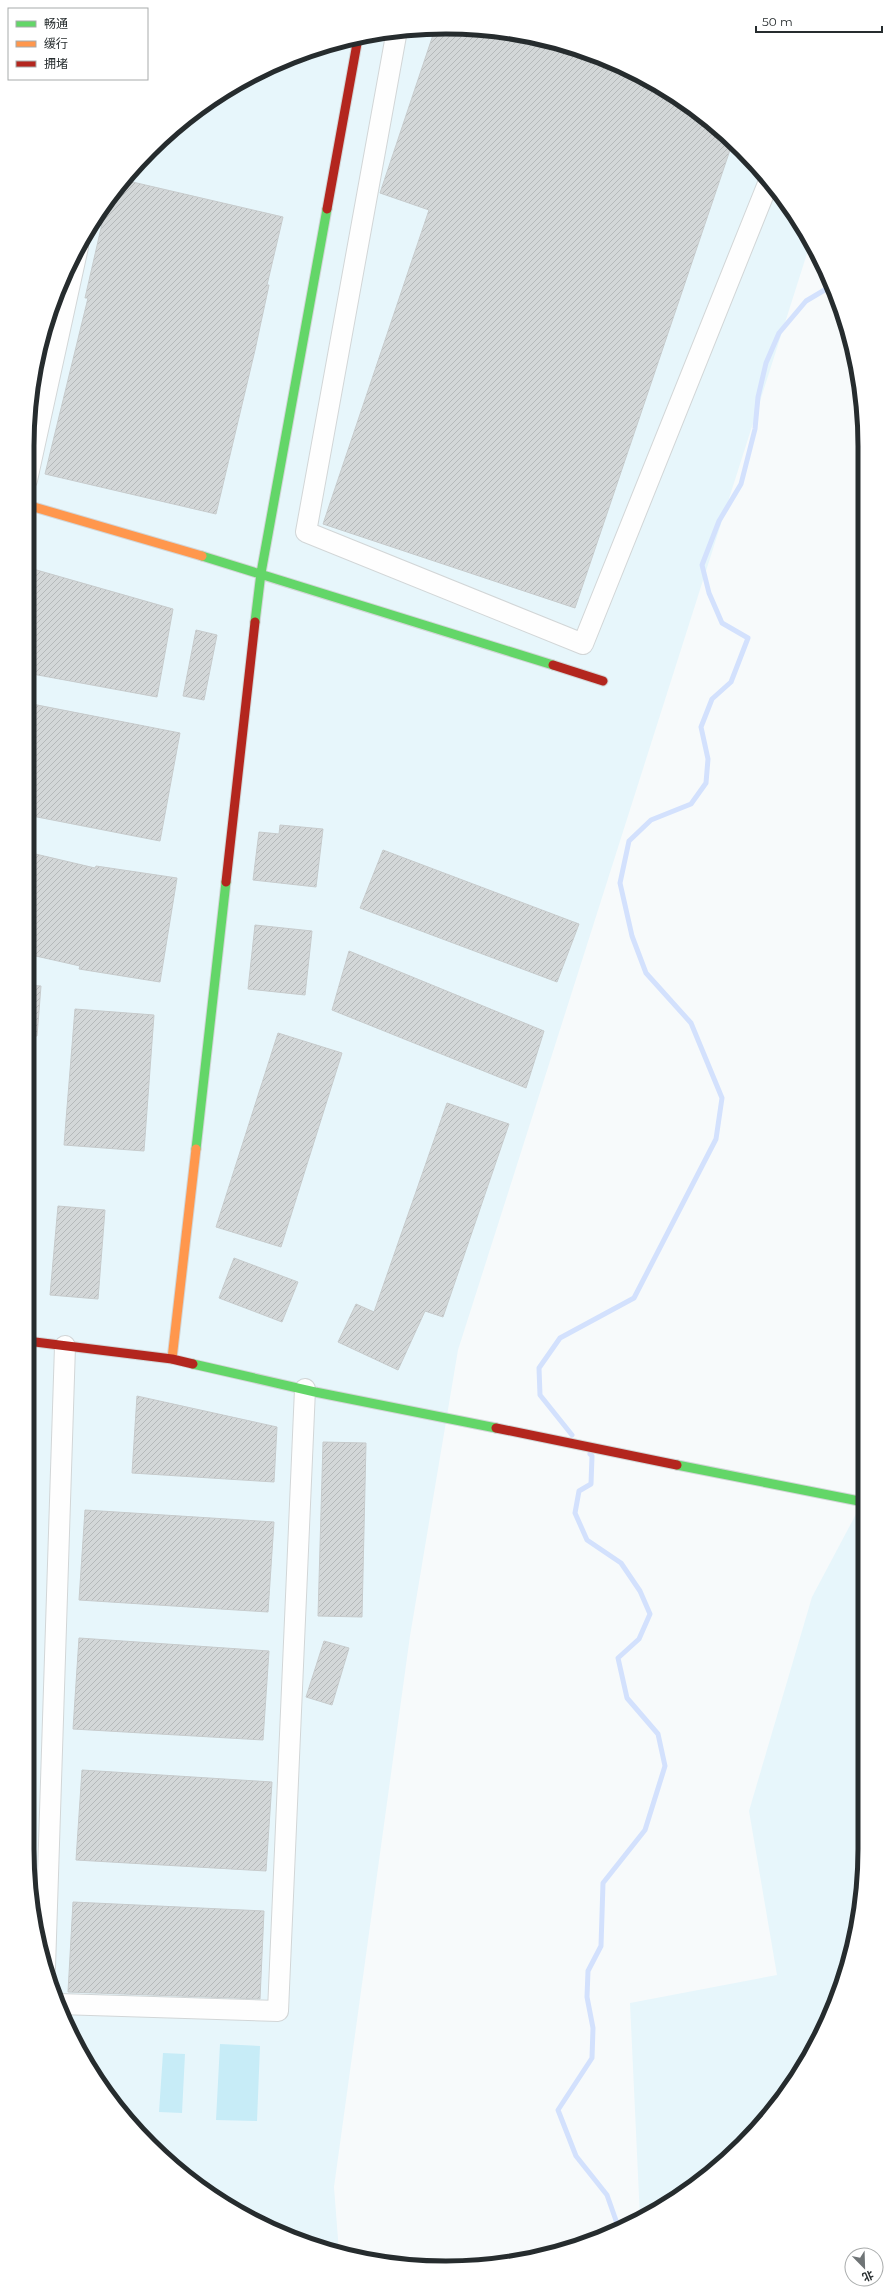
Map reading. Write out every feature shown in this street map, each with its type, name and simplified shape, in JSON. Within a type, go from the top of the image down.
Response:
[{"type":"street","points":[[396,38],[306,532],[568,638],[583,644],[767,187]]},
{"type":"street","points":[[172,1359],[261,572],[357,44]]},
{"type":"street","points":[[34,448],[73,271]]},
{"type":"street","points":[[34,507],[261,572],[603,680]]},
{"type":"street","points":[[34,1342],[172,1359],[305,1389],[858,1501]]},
{"type":"street","points":[[46,1946],[65,1346]]},
{"type":"street","points":[[64,2004],[278,2011],[305,1389]]},
{"type":"shaded area","points":[[446,34],[473,35],[526,42],[553,48],[578,56],[604,65],[628,76],[675,103],[718,136],[756,174],[789,217],[808,250],[458,1350],[410,1636],[334,2187],[339,2247],[288,2230],[264,2219],[217,2192],[174,2159],[136,2121],[103,2078],[89,2055],[65,2007],[48,1956],[42,1929],[35,1876],[34,1849],[35,419],[42,366],[48,339],[65,288],[76,264],[103,217],[119,195],[136,174],[174,136],[217,103],[240,89],[288,65],[314,56],[339,48],[392,38]]},
{"type":"shaded area","points":[[858,1510],[858,1849],[854,1903],[844,1956],[827,2007],[816,2031],[789,2078],[773,2100],[756,2121],[718,2159],[675,2192],[640,2213],[630,2003],[777,1975],[749,1811],[812,1597]]},
{"type":"shaded area","points":[[220,2044],[260,2046],[257,2121],[216,2120]]},
{"type":"shaded area","points":[[163,2053],[185,2054],[182,2113],[159,2112]]},
{"type":"building","points":[[433,34],[473,35],[526,42],[553,48],[604,65],[628,76],[675,103],[718,136],[730,148],[575,608],[323,524],[429,210],[380,193]]},
{"type":"building","points":[[130,181],[283,217],[267,285],[269,285],[255,350],[216,514],[45,474],[88,298],[85,298],[104,216]]},
{"type":"building","points":[[34,569],[173,609],[157,697],[34,674]]},
{"type":"building","points":[[196,630],[217,635],[204,700],[183,696]]},
{"type":"building","points":[[34,704],[180,733],[160,841],[34,816]]},
{"type":"building","points":[[280,825],[323,829],[316,887],[253,880],[259,832],[279,834]]},
{"type":"building","points":[[383,850],[579,924],[557,982],[360,908]]},
{"type":"building","points":[[34,854],[95,868],[96,866],[177,878],[160,982],[79,969],[80,966],[34,956]]},
{"type":"building","points":[[255,925],[312,931],[305,995],[248,989]]},
{"type":"building","points":[[349,951],[544,1031],[526,1088],[332,1010]]},
{"type":"building","points":[[34,986],[41,986],[37,1036],[34,1036]]},
{"type":"building","points":[[75,1009],[154,1015],[144,1151],[64,1145]]},
{"type":"building","points":[[278,1033],[342,1053],[281,1247],[216,1227]]},
{"type":"building","points":[[447,1103],[509,1124],[443,1317],[425,1311],[398,1370],[338,1342],[356,1304],[374,1312]]},
{"type":"building","points":[[58,1206],[105,1210],[98,1299],[50,1295]]},
{"type":"building","points":[[234,1258],[298,1282],[282,1322],[219,1298]]},
{"type":"building","points":[[137,1396],[277,1427],[274,1482],[132,1473]]},
{"type":"building","points":[[323,1442],[366,1443],[362,1617],[318,1616]]},
{"type":"building","points":[[85,1510],[274,1522],[268,1612],[79,1600]]},
{"type":"building","points":[[79,1638],[269,1651],[263,1740],[73,1729]]},
{"type":"building","points":[[324,1641],[349,1648],[332,1705],[306,1697]]},
{"type":"building","points":[[82,1770],[272,1782],[266,1871],[76,1860]]},
{"type":"building","points":[[73,1902],[264,1911],[260,1999],[68,1992]]},
{"type":"waterway","points":[[572,1435],[540,1395],[539,1368],[560,1338],[634,1298],[716,1139],[722,1098],[691,1023],[646,973],[632,936],[620,883],[629,841],[651,820],[691,804],[706,783],[708,759],[701,727],[712,699],[731,682],[748,638],[722,623],[709,593],[702,565],[719,521],[741,484],[755,429],[758,397],[766,363],[779,333],[806,301],[827,288]]},
{"type":"waterway","points":[[590,1454],[592,1456],[591,1484],[579,1491],[575,1513],[587,1540],[621,1563],[640,1591],[650,1614],[639,1639],[618,1658],[627,1698],[658,1734],[665,1766],[645,1830],[603,1883],[601,1946],[588,1971],[587,1997],[593,2028],[592,2058],[558,2110],[576,2156],[607,2195],[617,2224]]},
{"type":"traffic: fast","points":[[255,622],[261,573],[327,209]]},
{"type":"traffic: fast","points":[[202,556],[553,665]]},
{"type":"traffic: fast","points":[[196,1149],[226,882]]},
{"type":"traffic: fast","points":[[193,1364],[315,1392],[496,1428]]},
{"type":"traffic: fast","points":[[677,1465],[858,1501]]},
{"type":"traffic: slow","points":[[34,507],[202,556]]},
{"type":"traffic: slow","points":[[172,1359],[196,1149]]},
{"type":"traffic: jam","points":[[327,209],[357,44]]},
{"type":"traffic: jam","points":[[226,882],[255,622]]},
{"type":"traffic: jam","points":[[553,665],[603,681]]},
{"type":"traffic: jam","points":[[34,1342],[172,1359],[193,1364]]},
{"type":"traffic: jam","points":[[496,1428],[677,1465]]}]
